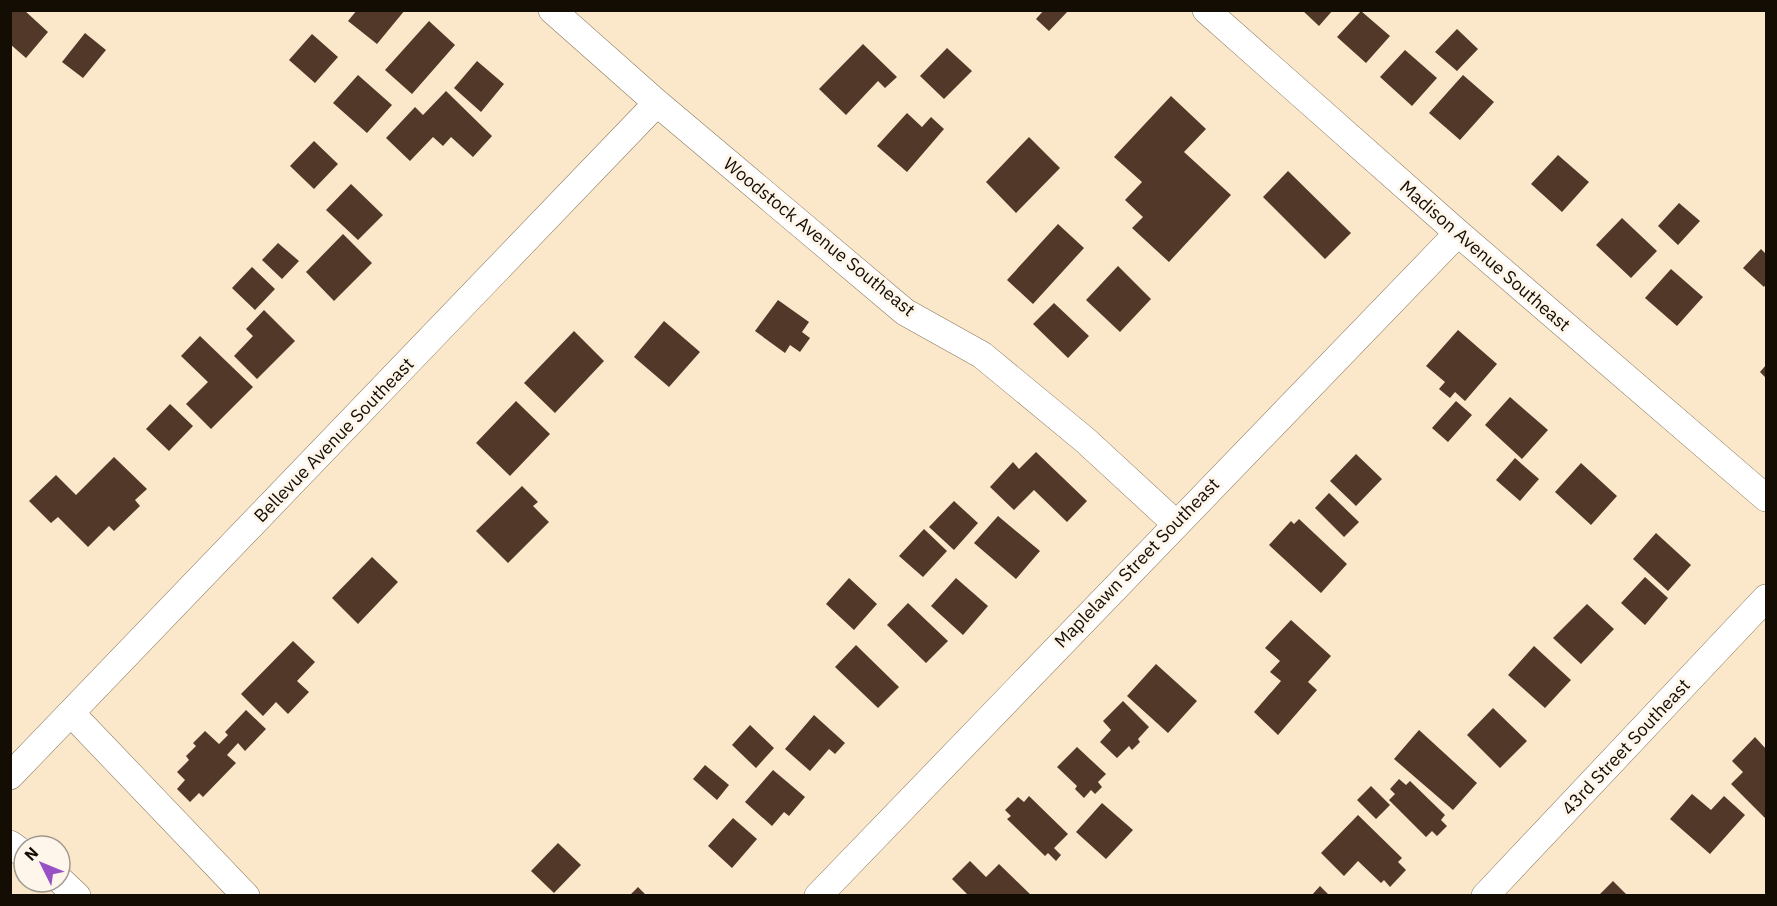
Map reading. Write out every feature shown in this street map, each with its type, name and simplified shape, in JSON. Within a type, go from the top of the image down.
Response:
[{"type":"street","name":"Woodstock Avenue Southeast","points":[[552,10],[657,103],[904,312],[982,355],[1085,440],[1176,523]]},
{"type":"street","name":"Madison Avenue Southeast","points":[[1206,10],[1458,233],[1767,498]]},
{"type":"street","name":"Bellevue Avenue Southeast","points":[[10,776],[657,103]]},
{"type":"street","name":"Maplelawn Street Southeast","points":[[818,896],[1458,233]]},
{"type":"street","name":"43rd Street Southeast","points":[[1485,896],[1767,598]]},
{"type":"street","points":[[71,713],[246,896]]},
{"type":"building","points":[[10,10],[24,10],[48,32],[26,58],[10,44]]},
{"type":"building","points":[[357,10],[405,10],[377,44],[348,21]]},
{"type":"building","points":[[1044,10],[1069,10],[1049,31],[1036,19]]},
{"type":"building","points":[[1302,10],[1333,10],[1319,26]]},
{"type":"building","points":[[1361,11],[1390,36],[1366,63],[1337,37]]},
{"type":"building","points":[[429,21],[455,45],[412,94],[385,70]]},
{"type":"building","points":[[1457,29],[1478,49],[1457,71],[1435,52]]},
{"type":"building","points":[[85,33],[106,50],[83,78],[62,62]]},
{"type":"building","points":[[312,34],[338,57],[315,83],[289,60]]},
{"type":"building","points":[[863,44],[897,77],[885,88],[878,81],[846,115],[819,89]]},
{"type":"building","points":[[947,48],[972,71],[944,99],[920,76]]},
{"type":"building","points":[[1405,50],[1437,78],[1412,106],[1380,77]]},
{"type":"building","points":[[477,61],[504,84],[481,112],[454,88]]},
{"type":"building","points":[[358,75],[392,105],[367,133],[333,103]]},
{"type":"building","points":[[1463,75],[1494,102],[1460,140],[1429,113]]},
{"type":"building","points":[[446,91],[492,136],[473,157],[451,137],[443,146],[433,137],[410,161],[386,138],[415,107],[423,115]]},
{"type":"building","points":[[1171,96],[1206,129],[1184,152],[1231,195],[1169,262],[1132,228],[1143,217],[1125,200],[1142,182],[1114,157]]},
{"type":"building","points":[[907,113],[922,127],[931,117],[944,129],[907,172],[877,146]]},
{"type":"building","points":[[1029,137],[1060,168],[1016,213],[986,182]]},
{"type":"building","points":[[314,141],[338,164],[314,189],[290,166]]},
{"type":"building","points":[[1558,155],[1589,182],[1562,212],[1531,184]]},
{"type":"building","points":[[1288,171],[1351,233],[1325,259],[1263,197]]},
{"type":"building","points":[[351,184],[383,215],[358,240],[326,210]]},
{"type":"building","points":[[1679,203],[1700,221],[1678,245],[1658,226]]},
{"type":"building","points":[[1622,218],[1657,251],[1631,278],[1596,245]]},
{"type":"building","points":[[1058,224],[1084,248],[1033,304],[1007,280]]},
{"type":"building","points":[[343,234],[372,263],[334,301],[306,272]]},
{"type":"building","points":[[278,243],[299,261],[282,279],[262,260]]},
{"type":"building","points":[[1761,249],[1766,254],[1766,284],[1764,287],[1743,268]]},
{"type":"building","points":[[1118,266],[1151,299],[1120,332],[1086,300]]},
{"type":"building","points":[[252,267],[275,289],[255,310],[232,288]]},
{"type":"building","points":[[1671,269],[1703,297],[1677,326],[1645,298]]},
{"type":"building","points":[[778,300],[809,322],[802,332],[810,338],[800,352],[790,345],[785,353],[755,331]]},
{"type":"building","points":[[1054,303],[1089,336],[1068,358],[1033,324]]},
{"type":"building","points":[[264,310],[295,341],[257,379],[234,356],[253,336],[246,329]]},
{"type":"building","points":[[664,321],[700,352],[669,387],[634,357]]},
{"type":"building","points":[[1458,330],[1497,364],[1465,401],[1455,392],[1450,398],[1439,389],[1445,382],[1426,366]]},
{"type":"building","points":[[574,331],[604,361],[555,413],[524,383]]},
{"type":"building","points":[[200,336],[253,387],[211,429],[186,404],[208,382],[181,356]]},
{"type":"building","points":[[1766,365],[1766,378],[1760,372]]},
{"type":"building","points":[[1510,397],[1548,430],[1522,459],[1485,425]]},
{"type":"building","points":[[516,401],[550,434],[510,476],[476,443]]},
{"type":"building","points":[[1456,401],[1472,415],[1448,442],[1432,428]]},
{"type":"building","points":[[170,404],[193,426],[169,451],[146,429]]},
{"type":"building","points":[[1036,452],[1087,501],[1067,522],[1034,490],[1014,510],[990,487],[1013,462],[1019,469]]},
{"type":"building","points":[[1356,454],[1382,479],[1356,506],[1330,481]]},
{"type":"building","points":[[114,457],[147,489],[135,500],[140,506],[114,531],[109,526],[88,547],[58,517],[51,523],[29,501],[56,475],[76,495]]},
{"type":"building","points":[[1515,458],[1539,479],[1520,501],[1496,480]]},
{"type":"building","points":[[1581,463],[1617,496],[1591,525],[1555,492]]},
{"type":"building","points":[[522,486],[538,502],[533,506],[549,522],[508,563],[476,531]]},
{"type":"building","points":[[1329,493],[1359,522],[1344,537],[1315,508]]},
{"type":"building","points":[[954,501],[978,523],[954,550],[929,527]]},
{"type":"building","points":[[998,516],[1040,551],[1016,579],[974,543]]},
{"type":"building","points":[[1299,519],[1347,564],[1321,593],[1269,545],[1291,521],[1294,524]]},
{"type":"building","points":[[924,529],[947,551],[923,577],[899,556]]},
{"type":"building","points":[[1656,533],[1691,565],[1668,591],[1633,559]]},
{"type":"building","points":[[372,557],[398,582],[358,624],[332,598]]},
{"type":"building","points":[[1645,577],[1668,598],[1645,625],[1621,603]]},
{"type":"building","points":[[849,578],[877,604],[854,630],[826,604]]},
{"type":"building","points":[[956,578],[988,606],[963,635],[931,606]]},
{"type":"building","points":[[908,603],[948,641],[926,663],[887,625]]},
{"type":"building","points":[[1587,604],[1614,629],[1581,664],[1553,638]]},
{"type":"building","points":[[1291,620],[1331,656],[1308,682],[1317,690],[1278,735],[1254,712],[1281,681],[1270,672],[1280,661],[1265,648]]},
{"type":"building","points":[[293,641],[315,662],[297,681],[309,692],[288,714],[276,702],[263,716],[241,694]]},
{"type":"building","points":[[856,645],[899,687],[878,708],[835,667]]},
{"type":"building","points":[[1534,646],[1571,680],[1545,708],[1508,675]]},
{"type":"building","points":[[1156,664],[1197,701],[1168,733],[1127,696]]},
{"type":"building","points":[[1123,701],[1149,727],[1132,750],[1129,746],[1117,758],[1100,742],[1111,730],[1103,721]]},
{"type":"building","points":[[1493,708],[1527,741],[1500,768],[1467,735]]},
{"type":"building","points":[[246,710],[266,729],[245,751],[238,743],[227,755],[236,763],[203,797],[199,793],[190,802],[177,789],[185,780],[177,772],[189,760],[186,756],[196,746],[193,743],[205,731],[219,744],[228,735],[225,732]]},
{"type":"building","points":[[814,715],[845,743],[835,754],[829,749],[810,771],[785,749]]},
{"type":"building","points":[[750,725],[774,748],[756,768],[732,745]]},
{"type":"building","points":[[1419,730],[1477,783],[1453,810],[1394,759]]},
{"type":"building","points":[[1755,737],[1766,749],[1766,819],[1731,784],[1743,772],[1732,761]]},
{"type":"building","points":[[1077,747],[1106,774],[1098,782],[1102,787],[1095,794],[1091,790],[1084,798],[1075,789],[1077,786],[1057,767]]},
{"type":"building","points":[[705,765],[729,785],[717,800],[693,779]]},
{"type":"building","points":[[773,770],[805,797],[789,816],[784,812],[772,826],[745,802]]},
{"type":"building","points":[[1399,779],[1406,785],[1410,781],[1445,815],[1441,820],[1447,826],[1437,836],[1432,831],[1426,837],[1389,800],[1395,794],[1390,789]]},
{"type":"building","points":[[1371,786],[1390,805],[1376,819],[1357,800]]},
{"type":"building","points":[[1692,794],[1711,810],[1724,796],[1745,815],[1710,854],[1670,819]]},
{"type":"building","points":[[1029,796],[1068,834],[1054,848],[1061,855],[1056,861],[1048,853],[1045,856],[1007,819],[1011,816],[1005,810],[1018,797],[1024,802]]},
{"type":"building","points":[[1102,803],[1133,830],[1106,859],[1076,832]]},
{"type":"building","points":[[1358,815],[1402,858],[1398,862],[1406,870],[1390,887],[1384,880],[1381,883],[1358,861],[1344,876],[1321,853]]},
{"type":"building","points":[[733,818],[757,839],[732,868],[708,846]]},
{"type":"building","points":[[558,843],[581,865],[554,893],[531,871]]},
{"type":"building","points":[[970,861],[986,877],[999,864],[1032,896],[969,896],[952,879]]},
{"type":"building","points":[[1613,881],[1628,896],[1598,896]]},
{"type":"building","points":[[1320,886],[1330,896],[1311,896]]},
{"type":"building","points":[[638,887],[647,896],[629,896]]}]
